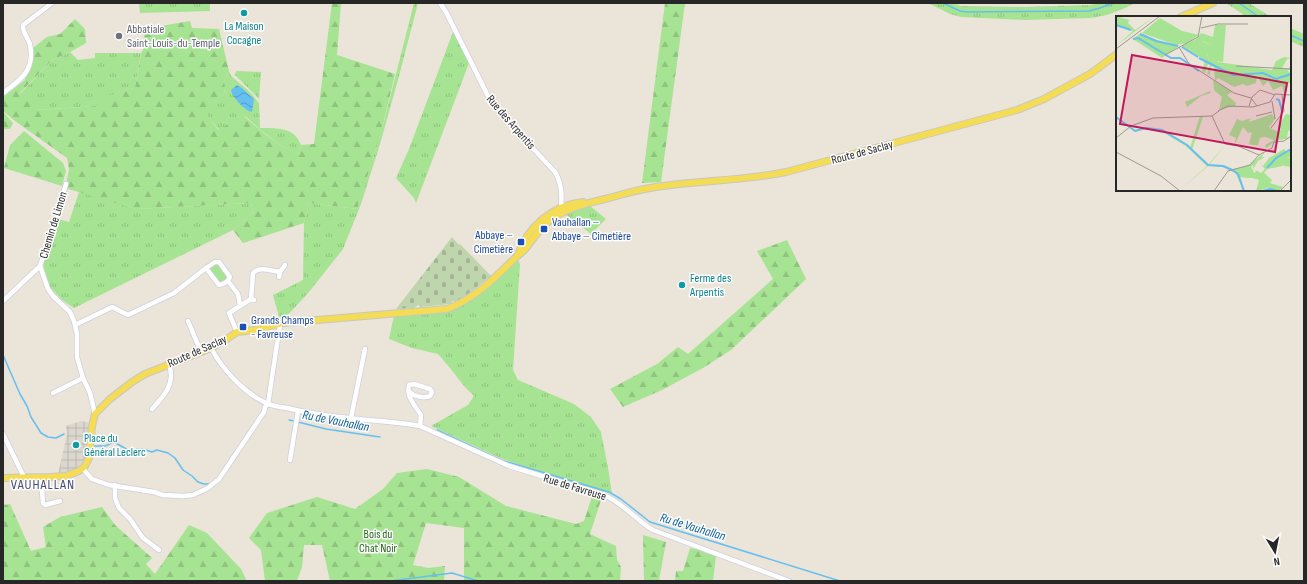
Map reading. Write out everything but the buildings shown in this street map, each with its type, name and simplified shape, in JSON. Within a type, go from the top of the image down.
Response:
[{"type":"main road","points":[[1183,16],[1213,3]]},
{"type":"main road","name":"Route de Saclay","points":[[95,414],[110,399],[145,374],[211,348],[237,332],[255,330],[280,324],[447,309],[456,306],[474,295],[502,271],[525,249],[541,228],[566,211],[624,193],[660,186],[780,174],[1003,115],[1044,99],[1090,74],[1116,55]]},
{"type":"main road","name":"Route de Saclay","points":[[518,255],[523,243],[538,222],[568,205],[592,202]]},
{"type":"main road","points":[[3,478],[41,478],[70,475],[83,469],[89,458],[92,426],[95,414]]},
{"type":"street","points":[[3,93],[22,79],[28,70],[30,44],[22,29],[23,25],[52,3]]},
{"type":"street","name":"Rue des Arpentis","points":[[440,3],[446,12],[488,96],[501,114],[558,177],[562,197],[561,208]]},
{"type":"street","name":"Chemin de Limon","points":[[40,266],[66,184]]},
{"type":"street","name":"Rue des Arpentis","points":[[562,197],[567,201],[568,205]]},
{"type":"street","name":"Route de Saclay","points":[[551,220],[554,215],[568,208],[568,205]]},
{"type":"street","points":[[75,325],[112,307],[128,315],[174,293],[206,268],[214,262],[219,262],[230,277],[228,281],[223,285],[220,285],[206,268]]},
{"type":"street","points":[[237,332],[229,313],[252,299],[253,273],[261,269],[280,274],[285,264]]},
{"type":"street","points":[[3,301],[40,266],[48,289],[53,296],[70,312],[75,325],[77,357],[83,378],[90,393],[95,414]]},
{"type":"street","points":[[228,281],[238,294],[240,305]]},
{"type":"street","points":[[188,321],[201,352]]},
{"type":"street","points":[[83,469],[92,479],[109,485],[176,496],[188,496],[204,491],[213,485],[253,429],[268,404],[280,324]]},
{"type":"street","name":"Rue de Favreuse","points":[[211,348],[220,364],[240,385],[251,394],[268,404],[298,411],[420,426],[509,466],[612,498],[643,524],[653,530],[789,581]]},
{"type":"street","points":[[351,418],[365,349]]},
{"type":"street","points":[[152,409],[162,398],[170,384],[172,372],[168,364]]},
{"type":"street","points":[[53,393],[83,378]]},
{"type":"street","points":[[409,392],[411,394],[426,398],[430,396],[432,392],[430,389],[414,384],[409,385],[408,390],[410,398],[421,415],[420,426]]},
{"type":"street","points":[[290,460],[298,411]]},
{"type":"street","points":[[3,434],[23,475],[22,478]]},
{"type":"street","points":[[41,478],[43,504],[45,505],[60,501]]},
{"type":"street","points":[[115,485],[115,498],[120,508],[130,519],[143,538],[158,550]]},
{"type":"green space","points":[[139,3],[210,3],[210,11],[140,13]]},
{"type":"green space","points":[[332,3],[341,3],[337,55],[395,74],[381,133],[357,209],[309,203],[304,223],[243,243],[233,230],[253,212],[251,203],[136,209],[65,188],[69,170],[67,158],[3,111],[3,97],[24,81],[31,69],[33,48],[47,37],[60,34],[75,19],[85,29],[86,43],[52,60],[19,94],[37,110],[98,106],[97,100],[135,88],[141,54],[145,45],[143,29],[190,21],[192,28],[219,29],[229,71],[224,79],[224,94],[204,111],[218,130],[228,124],[234,128],[244,116],[276,142],[298,154],[301,145],[314,144]]},
{"type":"green space","points":[[414,3],[418,3],[380,144],[361,204],[343,249],[309,292],[285,318],[280,320],[273,295],[303,280],[304,223],[309,203],[357,209],[381,133]]},
{"type":"green space","points":[[665,3],[685,3],[661,182],[642,183]]},
{"type":"green space","points":[[928,3],[953,3],[961,6],[1024,7],[1090,5],[1101,3],[1135,3],[1107,15],[1090,18],[1025,20],[961,17],[950,14]]},
{"type":"green space","points":[[1226,3],[1249,3],[1269,16],[1246,16]]},
{"type":"green space","points":[[1291,28],[1304,34],[1304,47],[1291,41]]},
{"type":"green space","points":[[453,32],[469,63],[416,203],[414,198],[396,178],[409,149]]},
{"type":"green space","points":[[70,52],[78,60],[95,58],[95,53],[141,53],[135,88],[98,100],[98,106],[36,110],[32,104],[19,95],[52,60]]},
{"type":"green space","points":[[229,71],[231,76],[250,92],[259,103],[260,128],[272,128],[290,132],[298,139],[301,145],[298,154],[276,142],[245,116],[234,128],[219,130],[203,111],[224,94],[224,79]]},
{"type":"green space","points":[[236,71],[261,72],[259,99],[235,75]]},
{"type":"green space","points":[[3,112],[13,123],[10,129],[3,129]]},
{"type":"green space","points":[[24,131],[63,163],[66,171],[62,186],[4,168],[10,145]]},
{"type":"green space","points":[[79,192],[94,195],[136,209],[251,203],[253,212],[233,230],[74,308],[62,300],[49,286],[43,264],[58,219],[69,222]]},
{"type":"green space","points":[[590,206],[606,219],[591,234],[565,214]]},
{"type":"green space","points":[[452,237],[491,276],[456,302],[453,301],[450,304],[421,307],[418,305],[414,308],[396,309]]},
{"type":"green space","points":[[787,240],[806,279],[731,350],[703,368],[662,390],[623,407],[610,389],[657,364],[678,347],[688,354],[773,279],[757,251]]},
{"type":"green space","points":[[518,260],[520,264],[513,370],[518,380],[574,404],[591,417],[601,432],[612,494],[558,478],[500,458],[431,426],[468,405],[474,396],[438,354],[412,348],[389,339],[394,316],[447,308],[498,278]]},
{"type":"green space","points":[[214,264],[218,264],[227,274],[226,280],[223,282],[219,282],[209,270]]},
{"type":"green space","name":"Bois du Chat Noir","points":[[427,469],[459,477],[506,506],[576,524],[584,521],[593,493],[602,497],[590,534],[616,546],[617,560],[621,567],[620,581],[464,581],[464,528],[426,523],[413,565],[428,568],[445,566],[444,581],[330,581],[322,545],[304,545],[302,567],[297,581],[265,581],[261,550],[249,538],[267,513],[317,497],[355,509],[383,489],[397,473]]},
{"type":"green space","points":[[10,504],[31,551],[46,547],[43,527],[60,517],[102,507],[115,525],[152,558],[146,564],[155,574],[189,525],[207,533],[241,569],[247,581],[3,581],[3,505]]},
{"type":"green space","points":[[643,535],[666,542],[659,581],[644,581]]},
{"type":"green space","points":[[690,548],[716,556],[713,581],[675,581],[676,571],[683,571]]},
{"type":"shaded area","name":"Place du Général Leclerc","points":[[81,421],[88,422],[89,427],[86,459],[83,465],[78,468],[58,474],[67,434],[66,426]]},
{"type":"water","points":[[237,85],[254,99],[252,112],[236,100],[232,93],[231,90]]},
{"type":"waterway","points":[[943,3],[960,11],[967,12],[1089,11],[1113,3]]},
{"type":"waterway","points":[[1239,3],[1258,16]]},
{"type":"waterway","points":[[1291,35],[1304,41]]},
{"type":"waterway","name":"Ru de Vauhallan","points":[[3,355],[31,417],[41,433],[48,437],[56,438],[64,434]]},
{"type":"waterway","name":"Ru de Vauhallan","points":[[289,420],[294,421]]},
{"type":"waterway","name":"Ru de Vauhallan","points":[[298,422],[326,429],[380,437]]},
{"type":"waterway","name":"Ru de Vauhallan","points":[[437,430],[501,460],[609,492],[621,499],[650,522],[840,581]]},
{"type":"waterway","name":"Ru de Vauhallan","points":[[94,446],[105,446],[114,442],[128,450],[143,449],[152,452],[157,450],[168,453],[175,458],[183,470],[198,482],[211,484]]},
{"type":"waterway","points":[[391,581],[452,573],[478,581]]},
{"type":"place","name":"La Maison Cocagne","points":[[244,13]]},
{"type":"place","name":"Abbatiale Saint-Louis-du-Temple","points":[[119,36]]},
{"type":"place","name":"Vauhallan – Abbaye – Cimetière","points":[[544,229]]},
{"type":"place","name":"Abbaye – Cimetière","points":[[521,242]]},
{"type":"place","name":"Ferme des Arpentis","points":[[682,285]]},
{"type":"place","name":"Grands Champs - Favreuse","points":[[243,327]]},
{"type":"place","name":"Place du Général Leclerc","points":[[76,445]]},
{"type":"district","name":"VAUHALLAN","points":[[43,484]]}]
